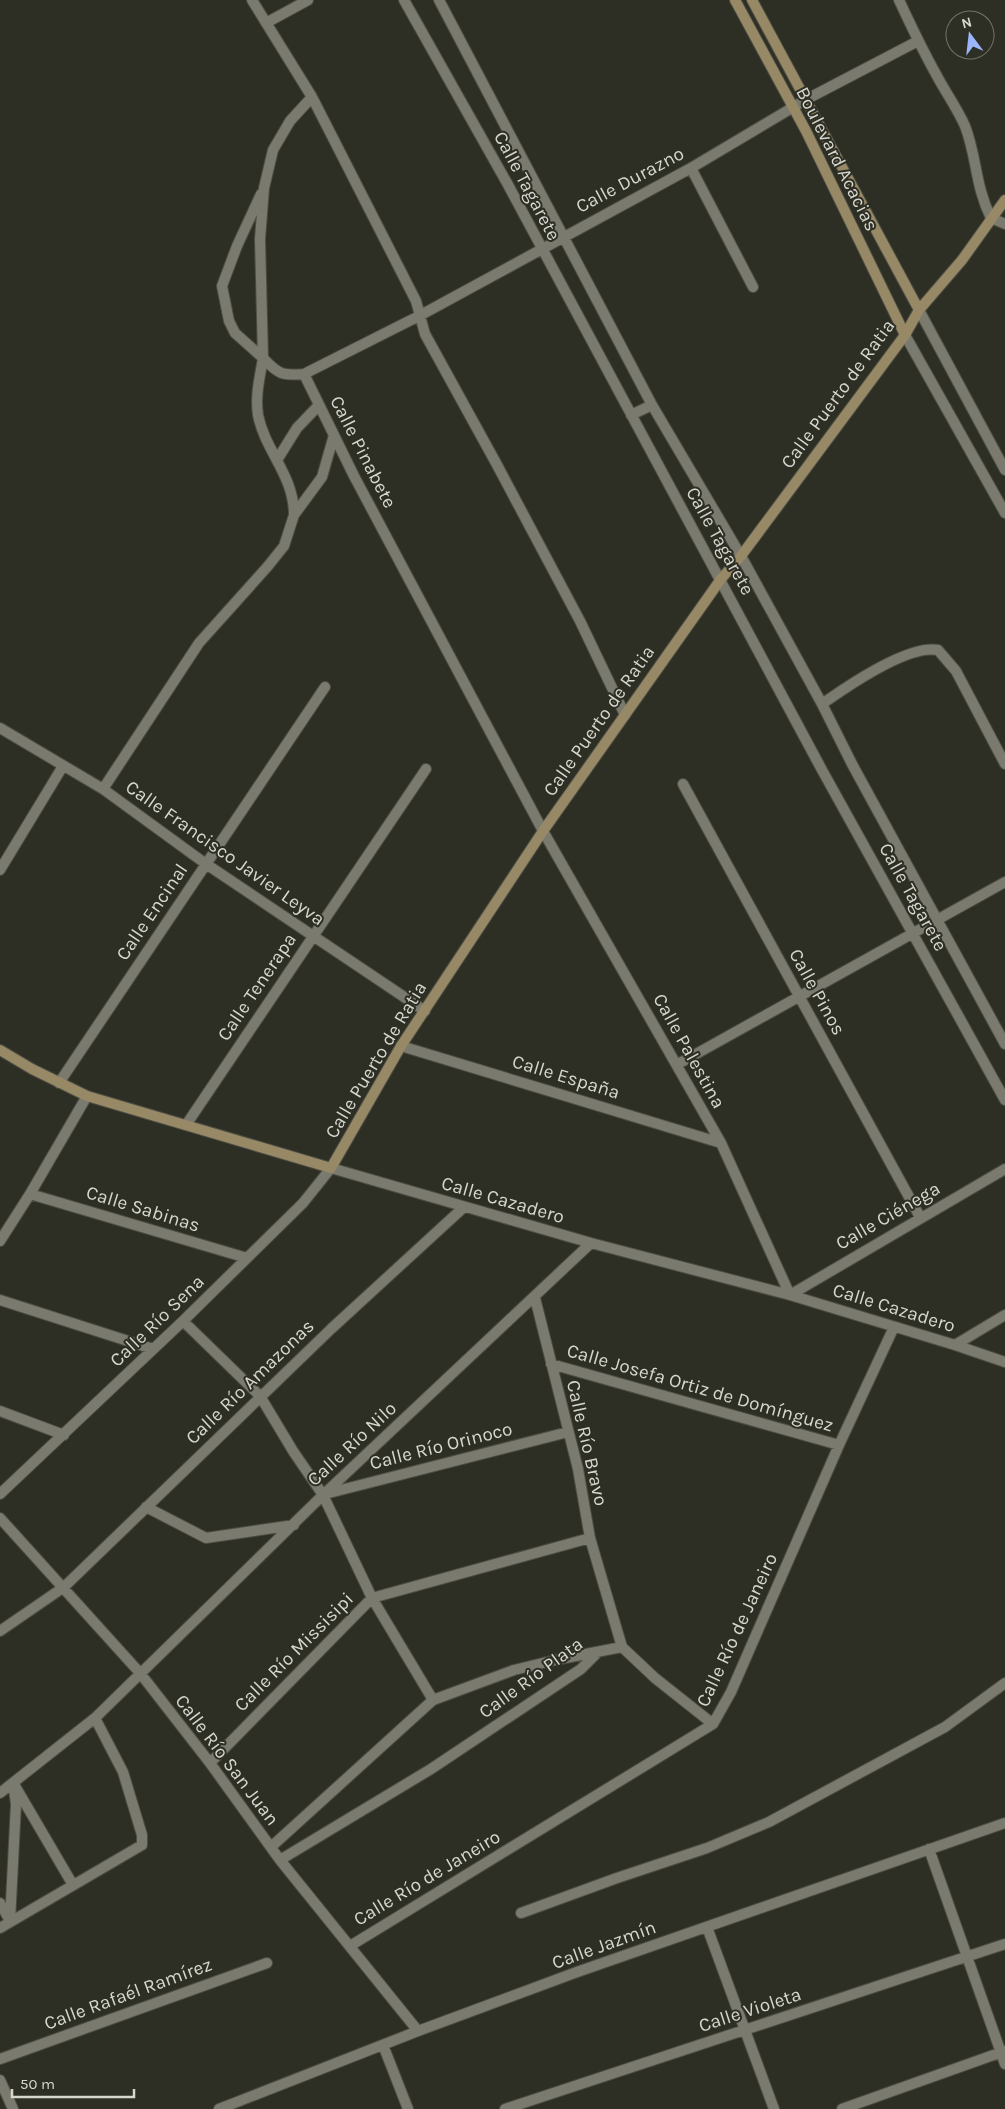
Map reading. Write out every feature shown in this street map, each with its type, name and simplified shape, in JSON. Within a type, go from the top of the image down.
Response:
[{"type":"street","points":[[252,0],[312,97],[416,301],[425,334],[496,462],[580,621],[625,715]]},
{"type":"street","points":[[266,23],[308,0]]},
{"type":"street","name":"Calle Tagarete","points":[[404,0],[507,183],[540,248],[721,578],[822,770],[1005,1100]]},
{"type":"street","name":"Calle Tagarete","points":[[439,0],[652,405],[741,556],[1005,1044]]},
{"type":"street","name":"Boulevard Acacias","points":[[735,0],[792,107],[904,334]]},
{"type":"street","name":"Boulevard Acacias","points":[[752,0],[919,310]]},
{"type":"street","points":[[898,0],[918,41],[955,104],[964,124],[979,188],[991,218],[1005,224]]},
{"type":"street","name":"Calle Durazno","points":[[304,374],[419,316],[540,248],[691,168],[792,107],[918,41]]},
{"type":"street","points":[[294,515],[291,488],[258,416],[257,396],[263,358],[260,239],[264,188],[273,150],[290,121],[312,97]]},
{"type":"street","points":[[691,168],[753,287]]},
{"type":"street","points":[[264,188],[237,246],[222,286],[228,321],[235,333],[273,369],[284,375],[304,374]]},
{"type":"street","name":"Calle Puerto de Ratia","points":[[331,1168],[401,1046],[543,831],[721,578],[741,556],[904,334],[919,310],[962,260],[1005,200]]},
{"type":"street","points":[[919,310],[1005,470]]},
{"type":"street","points":[[904,334],[1005,513]]},
{"type":"street","name":"Calle Pinabete","points":[[304,374],[334,435],[543,831]]},
{"type":"street","points":[[277,460],[297,428],[319,405]]},
{"type":"street","points":[[631,415],[652,405]]},
{"type":"street","points":[[103,789],[199,643],[284,546],[294,515],[322,477],[334,435]]},
{"type":"street","points":[[822,704],[853,682],[886,665],[912,653],[926,649],[938,650],[956,670],[1005,764]]},
{"type":"street","name":"Calle Encinal","points":[[59,1083],[325,687]]},
{"type":"street","name":"Calle Francisco Javier Leyva","points":[[0,728],[103,789],[206,864],[425,1011]]},
{"type":"street","points":[[0,870],[63,766]]},
{"type":"street","name":"Calle Tenerapa","points":[[186,1125],[312,935],[426,769]]},
{"type":"street","name":"Calle Pinos","points":[[683,784],[920,1217]]},
{"type":"street","name":"Calle Palestina","points":[[543,831],[678,1064],[721,1143],[790,1295]]},
{"type":"street","points":[[678,1064],[1005,882]]},
{"type":"street","name":"Calle España","points":[[401,1046],[721,1143]]},
{"type":"street","name":"Calle Cazadero","points":[[0,1050],[59,1083],[87,1096],[591,1244],[790,1295],[954,1344],[1005,1362]]},
{"type":"street","points":[[0,1241],[30,1194],[87,1096]]},
{"type":"street","name":"Calle Río Sena","points":[[0,1494],[183,1321],[303,1203],[331,1168]]},
{"type":"street","name":"Calle Ciénega","points":[[790,1295],[920,1217],[1005,1169]]},
{"type":"street","name":"Calle Sabinas","points":[[30,1194],[247,1258]]},
{"type":"street","name":"Calle Río Amazonas","points":[[0,1631],[64,1587],[260,1396],[464,1206]]},
{"type":"street","name":"Calle Río Nilo","points":[[0,1794],[95,1718],[323,1495],[591,1244]]},
{"type":"street","name":"Calle Río Bravo","points":[[535,1298],[578,1469],[590,1538],[622,1647]]},
{"type":"street","points":[[0,1300],[153,1349]]},
{"type":"street","points":[[954,1344],[1005,1315]]},
{"type":"street","points":[[183,1321],[260,1396],[293,1451],[323,1495],[372,1598],[433,1700]]},
{"type":"street","name":"Calle Río de Janeiro","points":[[350,1946],[713,1724],[731,1692],[839,1445],[894,1327]]},
{"type":"street","name":"Calle Josefa Ortiz de Domínguez","points":[[551,1364],[839,1445]]},
{"type":"street","points":[[0,1411],[64,1435]]},
{"type":"street","name":"Calle Río Orinoco","points":[[323,1495],[568,1432]]},
{"type":"street","points":[[146,1507],[206,1538],[294,1525]]},
{"type":"street","name":"Calle Río San Juan","points":[[0,1518],[140,1673],[210,1763],[280,1860],[418,2031]]},
{"type":"street","name":"Calle Río Missisipi","points":[[210,1763],[372,1598],[590,1538]]},
{"type":"street","points":[[599,1651],[622,1647],[656,1678],[713,1724]]},
{"type":"street","name":"Calle Río Plata","points":[[271,1847],[433,1700],[514,1670],[599,1651]]},
{"type":"street","name":"Calle Río Plata","points":[[280,1860],[431,1769],[581,1669],[599,1651]]},
{"type":"street","points":[[521,1913],[707,1848],[769,1822],[945,1727],[1005,1683]]},
{"type":"street","points":[[0,1928],[142,1845],[142,1835],[123,1772],[95,1718]]},
{"type":"street","points":[[13,1784],[73,1885]]},
{"type":"street","points":[[10,1921],[16,1804],[13,1784]]},
{"type":"street","name":"Calle Jazmín","points":[[219,2109],[418,2031],[707,1927],[1005,1823]]},
{"type":"street","points":[[929,1849],[1003,2052],[1005,2064]]},
{"type":"street","points":[[0,1903],[10,1921]]},
{"type":"street","points":[[707,1927],[774,2109]]},
{"type":"street","name":"Calle Violeta","points":[[506,2109],[1005,1944]]},
{"type":"street","name":"Calle Rafaél Ramírez","points":[[0,2059],[267,1963]]},
{"type":"street","points":[[383,2045],[408,2109]]},
{"type":"street","points":[[842,2109],[1003,2052]]},
{"type":"street","points":[[0,2080],[13,2109]]}]
